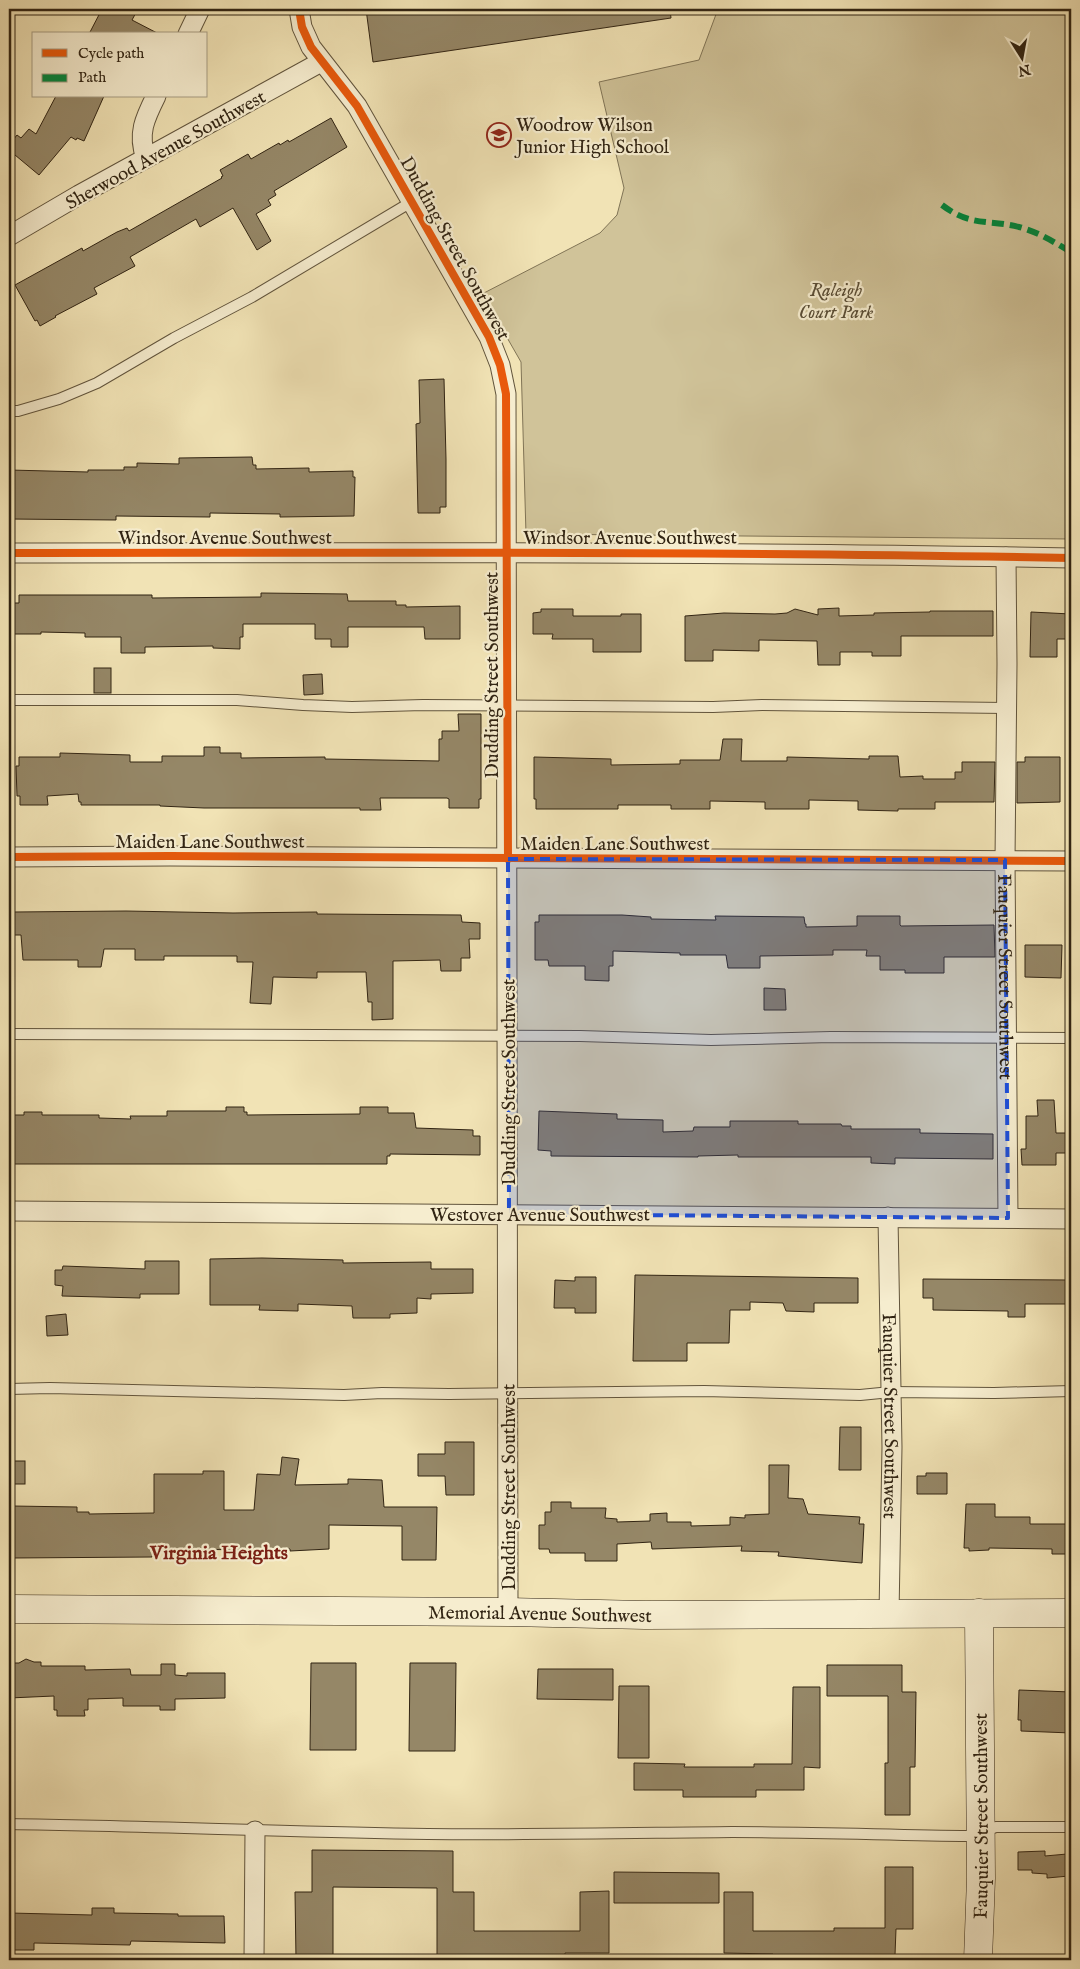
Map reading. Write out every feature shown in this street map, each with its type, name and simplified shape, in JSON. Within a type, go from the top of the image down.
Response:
[{"type":"street","points":[[189,32],[200,9]]},
{"type":"street","name":"Dudding Street Southwest","points":[[299,9],[302,28],[310,47],[357,106],[489,337],[500,365],[506,394],[508,553],[508,1612]]},
{"type":"street","name":"Sherwood Avenue Southwest","points":[[9,236],[321,62]]},
{"type":"street","points":[[146,158],[142,139],[144,119],[155,98]]},
{"type":"street","name":"Windsor Avenue Southwest","points":[[9,553],[508,553],[1071,558]]},
{"type":"street","name":"Fauquier Street Southwest","points":[[1006,557],[1005,860],[1008,1218]]},
{"type":"street","name":"Maiden Lane Southwest","points":[[9,857],[170,856],[1071,861]]},
{"type":"street","name":"Westover Avenue Southwest","points":[[9,1212],[1071,1219]]},
{"type":"street","name":"Fauquier Street Southwest","points":[[888,1217],[892,1475],[889,1614]]},
{"type":"street","name":"Memorial Avenue Southwest","points":[[9,1609],[508,1612],[645,1615],[1071,1613]]},
{"type":"street","name":"Fauquier Street Southwest","points":[[978,1960],[981,1832],[979,1613]]},
{"type":"street","points":[[254,1960],[255,1831]]},
{"type":"lane","points":[[9,411],[59,399],[98,383],[174,338],[252,297],[413,201]]},
{"type":"lane","points":[[9,700],[237,700],[303,705],[352,706],[713,707],[762,705],[1006,708]]},
{"type":"lane","points":[[9,1034],[580,1036],[711,1040],[1007,1036],[1071,1038]]},
{"type":"lane","points":[[9,1389],[50,1388],[344,1395],[382,1392],[704,1391],[860,1395],[891,1392],[1071,1392]]},
{"type":"lane","points":[[9,1824],[172,1826],[255,1831],[431,1834],[733,1832],[969,1836],[996,1827],[1071,1827]]},
{"type":"highlighted area","points":[[508,859],[1005,860],[1008,1218],[509,1214]]},
{"type":"green space","name":"Raleigh Court Park","points":[[718,9],[1071,9],[1071,539],[526,534],[521,362],[482,294],[600,233],[617,215],[624,188],[599,82],[699,60]]},
{"type":"building","points":[[102,9],[138,9],[132,20],[155,32],[90,32]]},
{"type":"building","points":[[366,9],[670,9],[671,18],[373,62]]},
{"type":"building","points":[[55,98],[103,98],[84,141],[71,137],[39,175],[9,150],[9,145],[17,135],[21,138],[29,129],[36,134]]},
{"type":"building","points":[[331,118],[347,147],[274,191],[276,195],[268,200],[271,205],[256,214],[271,241],[257,250],[233,208],[200,227],[196,219],[130,257],[135,266],[94,288],[97,294],[40,326],[37,320],[35,321],[15,285],[82,248],[83,251],[127,228],[129,231],[222,178],[220,170],[248,154],[251,159],[279,143],[280,145],[288,140],[289,142]]},
{"type":"building","points":[[444,379],[446,507],[440,507],[440,513],[418,513],[416,424],[420,423],[419,380]]},
{"type":"building","points":[[252,457],[253,465],[256,465],[256,469],[309,468],[309,472],[353,471],[353,477],[355,477],[354,516],[280,517],[280,514],[210,513],[210,517],[116,516],[116,520],[9,519],[9,470],[88,472],[88,470],[124,470],[124,467],[137,467],[137,463],[179,464],[179,458]]},
{"type":"building","points":[[261,593],[347,594],[348,601],[396,601],[396,605],[406,605],[406,607],[460,606],[460,639],[425,639],[424,627],[348,627],[348,647],[331,647],[331,639],[315,639],[315,624],[243,624],[243,637],[240,637],[240,649],[213,648],[213,646],[145,647],[145,653],[121,653],[121,637],[85,637],[85,633],[41,632],[41,634],[9,634],[9,603],[19,603],[19,595],[152,595],[152,598],[261,597]]},
{"type":"building","points":[[839,608],[839,616],[930,611],[993,611],[993,636],[901,636],[901,656],[872,656],[872,652],[840,652],[840,665],[818,665],[817,641],[759,640],[759,651],[713,650],[713,661],[685,661],[685,616],[724,613],[775,614],[787,613],[795,609],[818,615],[818,609]]},
{"type":"building","points":[[541,609],[573,609],[573,616],[641,614],[641,652],[593,652],[593,639],[552,639],[553,634],[533,634],[533,613],[541,612]]},
{"type":"building","points":[[1031,612],[1071,614],[1071,639],[1057,639],[1057,657],[1030,657]]},
{"type":"building","points":[[94,668],[111,668],[111,693],[94,693]]},
{"type":"building","points":[[322,674],[323,694],[304,695],[303,675]]},
{"type":"building","points":[[458,714],[481,714],[481,799],[479,799],[479,808],[449,808],[449,799],[447,798],[380,798],[381,810],[360,810],[360,808],[204,808],[160,805],[81,805],[78,794],[47,796],[48,805],[20,805],[20,796],[17,796],[16,766],[19,766],[19,757],[60,757],[60,753],[130,755],[130,762],[162,762],[162,756],[204,756],[204,747],[220,747],[220,753],[241,753],[241,758],[325,757],[325,759],[439,761],[439,739],[442,739],[442,731],[459,731]]},
{"type":"building","points":[[723,739],[742,739],[741,761],[787,761],[787,757],[869,759],[869,756],[898,756],[900,777],[923,776],[923,779],[955,779],[955,772],[962,772],[962,762],[995,762],[994,802],[935,802],[935,809],[898,809],[898,811],[858,810],[858,801],[809,800],[809,809],[765,809],[765,802],[710,801],[710,809],[671,809],[671,805],[618,805],[618,809],[536,809],[536,799],[534,799],[534,757],[611,759],[611,765],[680,764],[680,760],[720,760]]},
{"type":"building","points":[[1025,757],[1060,757],[1060,802],[1017,803],[1017,762],[1025,762]]},
{"type":"building","points":[[126,911],[461,915],[462,922],[480,923],[480,939],[469,939],[470,958],[461,958],[461,971],[441,971],[440,960],[393,961],[393,1019],[372,1020],[372,1002],[368,1002],[366,972],[317,972],[317,978],[273,977],[271,1004],[250,1003],[253,962],[237,962],[237,956],[164,956],[164,960],[135,960],[135,949],[104,949],[101,967],[78,967],[78,960],[23,960],[21,935],[13,935],[14,912]]},
{"type":"building","points":[[539,915],[622,915],[651,917],[651,919],[716,920],[715,916],[804,917],[806,927],[857,926],[857,916],[900,916],[901,926],[994,925],[995,957],[944,957],[944,973],[905,973],[905,970],[880,970],[880,956],[866,956],[867,950],[833,950],[833,955],[760,956],[760,968],[728,968],[726,955],[680,955],[680,953],[613,951],[613,966],[609,966],[609,981],[585,980],[585,966],[549,966],[548,960],[535,960],[535,922],[539,922]]},
{"type":"building","points":[[1025,945],[1062,945],[1061,978],[1025,977]]},
{"type":"building","points":[[764,988],[785,989],[786,1010],[764,1010]]},
{"type":"building","points":[[1037,1100],[1054,1100],[1056,1133],[1071,1133],[1071,1153],[1056,1153],[1056,1165],[1022,1165],[1021,1149],[1026,1149],[1026,1116],[1038,1116]]},
{"type":"building","points":[[226,1107],[244,1107],[244,1112],[247,1112],[247,1115],[360,1114],[360,1107],[388,1107],[388,1113],[414,1113],[416,1128],[473,1130],[473,1136],[480,1136],[480,1155],[390,1154],[390,1156],[387,1156],[387,1164],[9,1164],[10,1115],[24,1115],[24,1112],[42,1112],[42,1115],[99,1115],[99,1118],[131,1119],[130,1116],[167,1116],[167,1111],[226,1111]]},
{"type":"building","points":[[539,1111],[617,1114],[617,1119],[663,1120],[663,1132],[693,1131],[694,1127],[730,1127],[730,1121],[798,1121],[798,1124],[841,1124],[842,1126],[851,1126],[851,1129],[920,1129],[920,1133],[993,1134],[993,1159],[895,1158],[895,1164],[871,1163],[871,1157],[738,1157],[738,1155],[698,1157],[551,1156],[551,1151],[538,1150]]},
{"type":"building","points":[[210,1259],[343,1260],[343,1263],[431,1262],[431,1269],[473,1269],[473,1293],[431,1294],[431,1299],[417,1298],[417,1313],[390,1314],[390,1318],[353,1318],[352,1306],[298,1304],[298,1311],[259,1310],[260,1305],[210,1305]]},
{"type":"building","points":[[145,1261],[179,1261],[179,1294],[140,1294],[140,1298],[62,1296],[63,1286],[55,1285],[55,1270],[62,1270],[63,1266],[145,1269]]},
{"type":"building","points":[[635,1275],[858,1278],[858,1303],[814,1303],[814,1312],[786,1311],[783,1303],[750,1302],[750,1310],[730,1310],[729,1343],[687,1343],[687,1361],[633,1361]]},
{"type":"building","points":[[575,1277],[596,1277],[596,1313],[575,1313],[575,1308],[554,1308],[555,1280],[575,1281]]},
{"type":"building","points":[[923,1279],[1069,1280],[1069,1304],[1025,1304],[1025,1317],[1008,1317],[1008,1311],[933,1310],[933,1298],[923,1298]]},
{"type":"building","points":[[66,1314],[68,1335],[47,1336],[46,1316]]},
{"type":"building","points":[[840,1427],[861,1427],[861,1470],[839,1470]]},
{"type":"building","points":[[445,1442],[474,1442],[474,1495],[446,1495],[445,1476],[418,1476],[418,1454],[445,1454]]},
{"type":"building","points":[[282,1457],[299,1459],[295,1485],[348,1484],[348,1479],[382,1480],[384,1507],[437,1507],[436,1560],[402,1560],[402,1526],[329,1525],[329,1549],[255,1550],[255,1557],[240,1557],[240,1550],[191,1549],[153,1550],[152,1557],[12,1558],[12,1551],[9,1551],[9,1517],[12,1517],[12,1506],[77,1507],[77,1512],[89,1512],[89,1514],[154,1513],[154,1474],[203,1474],[203,1471],[224,1471],[224,1510],[254,1510],[257,1474],[280,1475]]},
{"type":"building","points":[[9,1461],[25,1461],[25,1484],[9,1484]]},
{"type":"building","points":[[769,1465],[789,1465],[788,1498],[803,1499],[808,1514],[860,1517],[859,1524],[864,1524],[862,1563],[778,1556],[779,1552],[741,1551],[742,1546],[652,1549],[651,1542],[617,1544],[617,1561],[585,1561],[585,1553],[550,1553],[549,1549],[539,1549],[539,1525],[545,1525],[545,1512],[551,1512],[551,1502],[571,1502],[571,1508],[606,1508],[605,1518],[617,1519],[617,1522],[650,1521],[650,1514],[667,1513],[667,1522],[691,1522],[691,1526],[730,1525],[730,1517],[745,1518],[745,1515],[769,1514]]},
{"type":"building","points":[[926,1473],[947,1473],[947,1494],[917,1494],[917,1476],[926,1476]]},
{"type":"building","points":[[966,1504],[995,1504],[995,1517],[1030,1517],[1030,1524],[1071,1524],[1071,1554],[1052,1554],[1052,1549],[989,1548],[989,1550],[969,1551],[969,1548],[964,1548]]},
{"type":"building","points":[[26,1659],[41,1662],[41,1666],[85,1666],[85,1670],[130,1669],[131,1675],[161,1675],[161,1664],[175,1664],[175,1675],[187,1676],[187,1673],[225,1673],[225,1698],[175,1699],[175,1710],[160,1710],[160,1706],[123,1706],[123,1698],[88,1699],[88,1710],[84,1710],[85,1716],[57,1716],[57,1710],[54,1710],[54,1696],[9,1698],[9,1663],[19,1663]]},
{"type":"building","points":[[311,1663],[356,1663],[356,1750],[310,1750]]},
{"type":"building","points":[[410,1663],[456,1663],[455,1751],[409,1751]]},
{"type":"building","points":[[827,1665],[902,1665],[902,1692],[916,1692],[915,1767],[910,1767],[910,1815],[885,1815],[885,1763],[888,1763],[888,1696],[827,1696]]},
{"type":"building","points":[[538,1669],[613,1669],[613,1700],[537,1699]]},
{"type":"building","points":[[619,1686],[649,1686],[649,1758],[618,1758]]},
{"type":"building","points":[[793,1687],[820,1687],[820,1768],[804,1767],[804,1790],[756,1790],[756,1797],[683,1797],[683,1790],[634,1790],[634,1763],[685,1764],[684,1767],[754,1767],[754,1764],[792,1764]]},
{"type":"building","points":[[1019,1690],[1071,1692],[1071,1733],[1021,1731],[1021,1720],[1018,1720]]},
{"type":"building","points":[[312,1850],[453,1851],[453,1892],[474,1892],[474,1931],[580,1931],[580,1892],[609,1891],[609,1953],[565,1953],[565,1957],[437,1959],[437,1888],[333,1887],[333,1958],[296,1959],[295,1892],[312,1892]]},
{"type":"building","points":[[1045,1851],[1045,1856],[1067,1854],[1069,1876],[1047,1878],[1047,1874],[1032,1873],[1032,1870],[1018,1870],[1018,1852]]},
{"type":"building","points":[[885,1867],[913,1867],[913,1929],[896,1929],[895,1955],[836,1955],[836,1959],[773,1959],[773,1954],[724,1953],[724,1892],[753,1892],[753,1931],[834,1931],[834,1928],[885,1928]]},
{"type":"building","points":[[614,1872],[719,1873],[719,1903],[614,1903]]},
{"type":"building","points":[[92,1908],[114,1908],[114,1913],[224,1916],[225,1943],[131,1941],[130,1945],[34,1943],[34,1950],[10,1950],[10,1913],[92,1915]]},
{"type":"marked path","points":[[942,205],[952,212],[971,220],[1026,229],[1071,252]]},
{"type":"cycle path","points":[[299,9],[302,27],[311,47],[357,106],[489,337],[500,365],[506,394],[508,859]]},
{"type":"cycle path","points":[[9,553],[673,553],[1071,558]]},
{"type":"cycle path","points":[[9,857],[170,856],[1071,861]]},
{"type":"place","name":"Woodrow Wilson Junior High School","points":[[499,135]]},
{"type":"district","name":"Virginia Heights","points":[[219,1552]]}]
